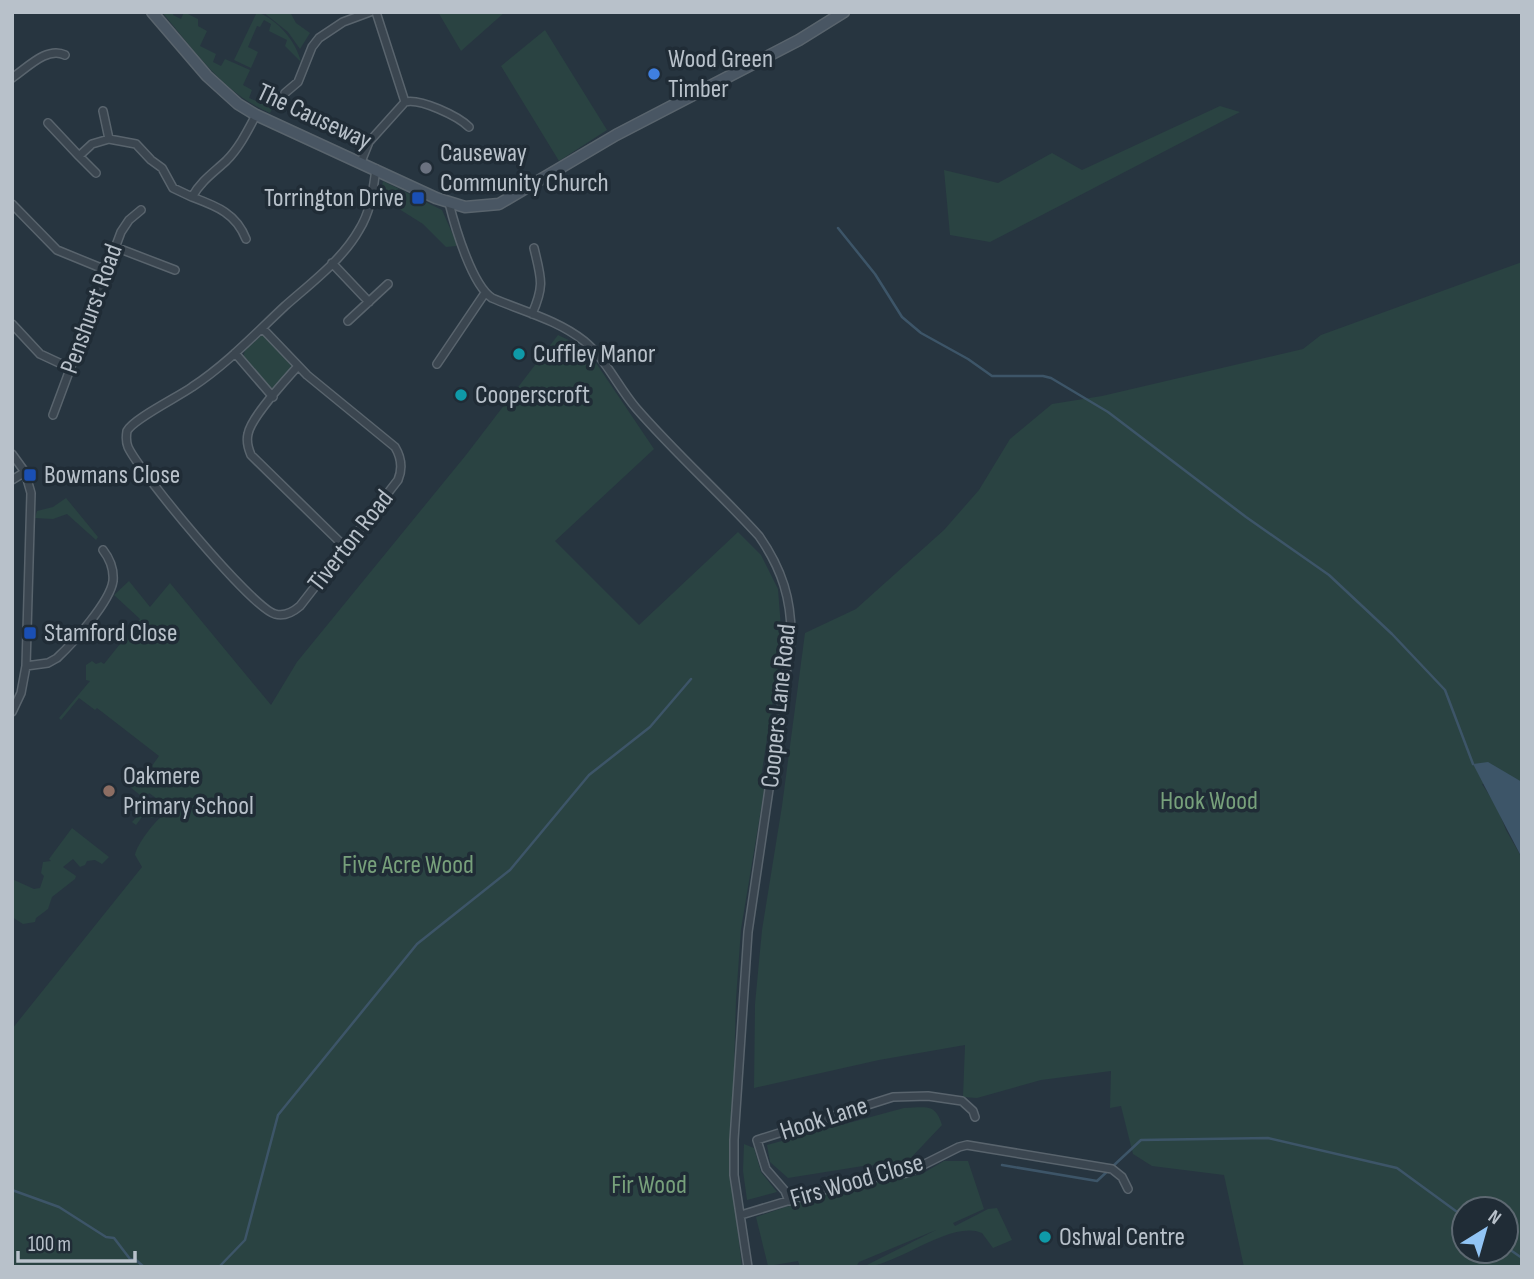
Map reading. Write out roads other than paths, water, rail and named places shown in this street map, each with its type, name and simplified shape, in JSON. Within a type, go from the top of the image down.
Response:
[{"type":"main road","name":"The Causeway","points":[[152,12],[222,91],[256,116],[449,203]]},
{"type":"main road","points":[[449,203],[465,207],[499,204],[628,128],[799,40],[844,12]]},
{"type":"street","points":[[285,93],[298,82],[319,38],[343,22],[370,12]]},
{"type":"street","points":[[376,12],[405,102]]},
{"type":"street","points":[[12,78],[49,53],[58,52],[65,55]]},
{"type":"street","points":[[361,162],[369,142],[405,102],[414,101],[461,119],[469,127]]},
{"type":"street","points":[[103,111],[110,139]]},
{"type":"street","points":[[192,197],[202,182],[227,160],[242,142],[256,116]]},
{"type":"street","points":[[48,123],[96,173]]},
{"type":"street","points":[[79,156],[92,144],[110,139],[136,144],[162,168],[173,188],[225,211],[239,224],[246,239]]},
{"type":"street","points":[[273,397],[235,354],[349,245],[364,222],[372,198],[376,169]]},
{"type":"street","points":[[437,364],[485,293],[476,279],[449,203]]},
{"type":"street","points":[[12,204],[57,250],[106,270]]},
{"type":"street","name":"Penshurst Road","points":[[53,415],[123,227],[141,210]]},
{"type":"street","points":[[115,247],[175,270]]},
{"type":"street","points":[[532,314],[541,292],[542,281],[534,248]]},
{"type":"street","points":[[332,263],[369,302]]},
{"type":"street","points":[[348,321],[388,284]]},
{"type":"street","name":"Coopers Lane Road","points":[[485,293],[568,330],[598,354],[646,420],[759,536],[780,569],[789,598],[791,640],[748,932],[734,1139],[734,1175],[748,1267]]},
{"type":"street","points":[[12,324],[40,354],[70,368]]},
{"type":"street","name":"Tiverton Road","points":[[235,354],[198,384],[136,421],[130,426],[126,437],[129,449],[213,556],[264,607],[274,614],[289,614],[297,609],[398,480],[402,468],[400,454],[388,441],[298,366],[262,328]]},
{"type":"street","points":[[298,366],[249,430],[247,446],[251,455],[345,547]]},
{"type":"street","points":[[12,454],[26,472],[31,492],[26,666],[21,693],[12,712]]},
{"type":"street","points":[[12,480],[26,472]]},
{"type":"street","points":[[26,666],[48,663],[57,658],[104,601],[113,584],[113,571],[103,550]]},
{"type":"street","name":"Hook Lane","points":[[789,1201],[785,1191],[765,1169],[757,1140],[893,1097],[928,1096],[962,1101],[973,1111],[975,1117]]},
{"type":"street","name":"Firs Wood Close","points":[[741,1215],[857,1180],[908,1173],[967,1145],[1112,1169],[1122,1177],[1128,1189]]},
{"type":"water","points":[[1488,762],[1522,782],[1522,858],[1473,764]]},
{"type":"waterway","points":[[838,228],[875,274],[902,317],[921,333],[968,359],[992,376],[1051,378],[1108,412],[1246,517],[1329,575],[1392,634],[1445,690],[1473,764]]},
{"type":"waterway","points":[[219,1267],[245,1240],[278,1115],[417,944],[510,870],[589,775],[650,727],[691,679]]},
{"type":"waterway","points":[[1002,1165],[1097,1181],[1141,1140],[1268,1138],[1397,1168],[1450,1207]]},
{"type":"waterway","points":[[12,1190],[59,1207],[106,1237],[114,1238],[130,1259],[136,1260],[144,1267]]},
{"type":"place","name":"Wood Green Timber","points":[[654,74]]},
{"type":"place","name":"Causeway Community Church","points":[[426,168]]},
{"type":"place","name":"Torrington Drive","points":[[418,198]]},
{"type":"place","name":"Cuffley Manor","points":[[519,354]]},
{"type":"place","name":"Cooperscroft","points":[[461,395]]},
{"type":"place","name":"Bowmans Close","points":[[30,475]]},
{"type":"place","name":"Stamford Close","points":[[30,633]]},
{"type":"place","name":"Oakmere Primary School","points":[[109,791]]},
{"type":"place","name":"Oshwal Centre","points":[[1045,1237]]},
{"type":"park label","name":"Hook Wood","points":[[1209,801]]},
{"type":"park label","name":"Five Acre Wood","points":[[408,865]]},
{"type":"park label","name":"Fir Wood","points":[[649,1185]]}]
